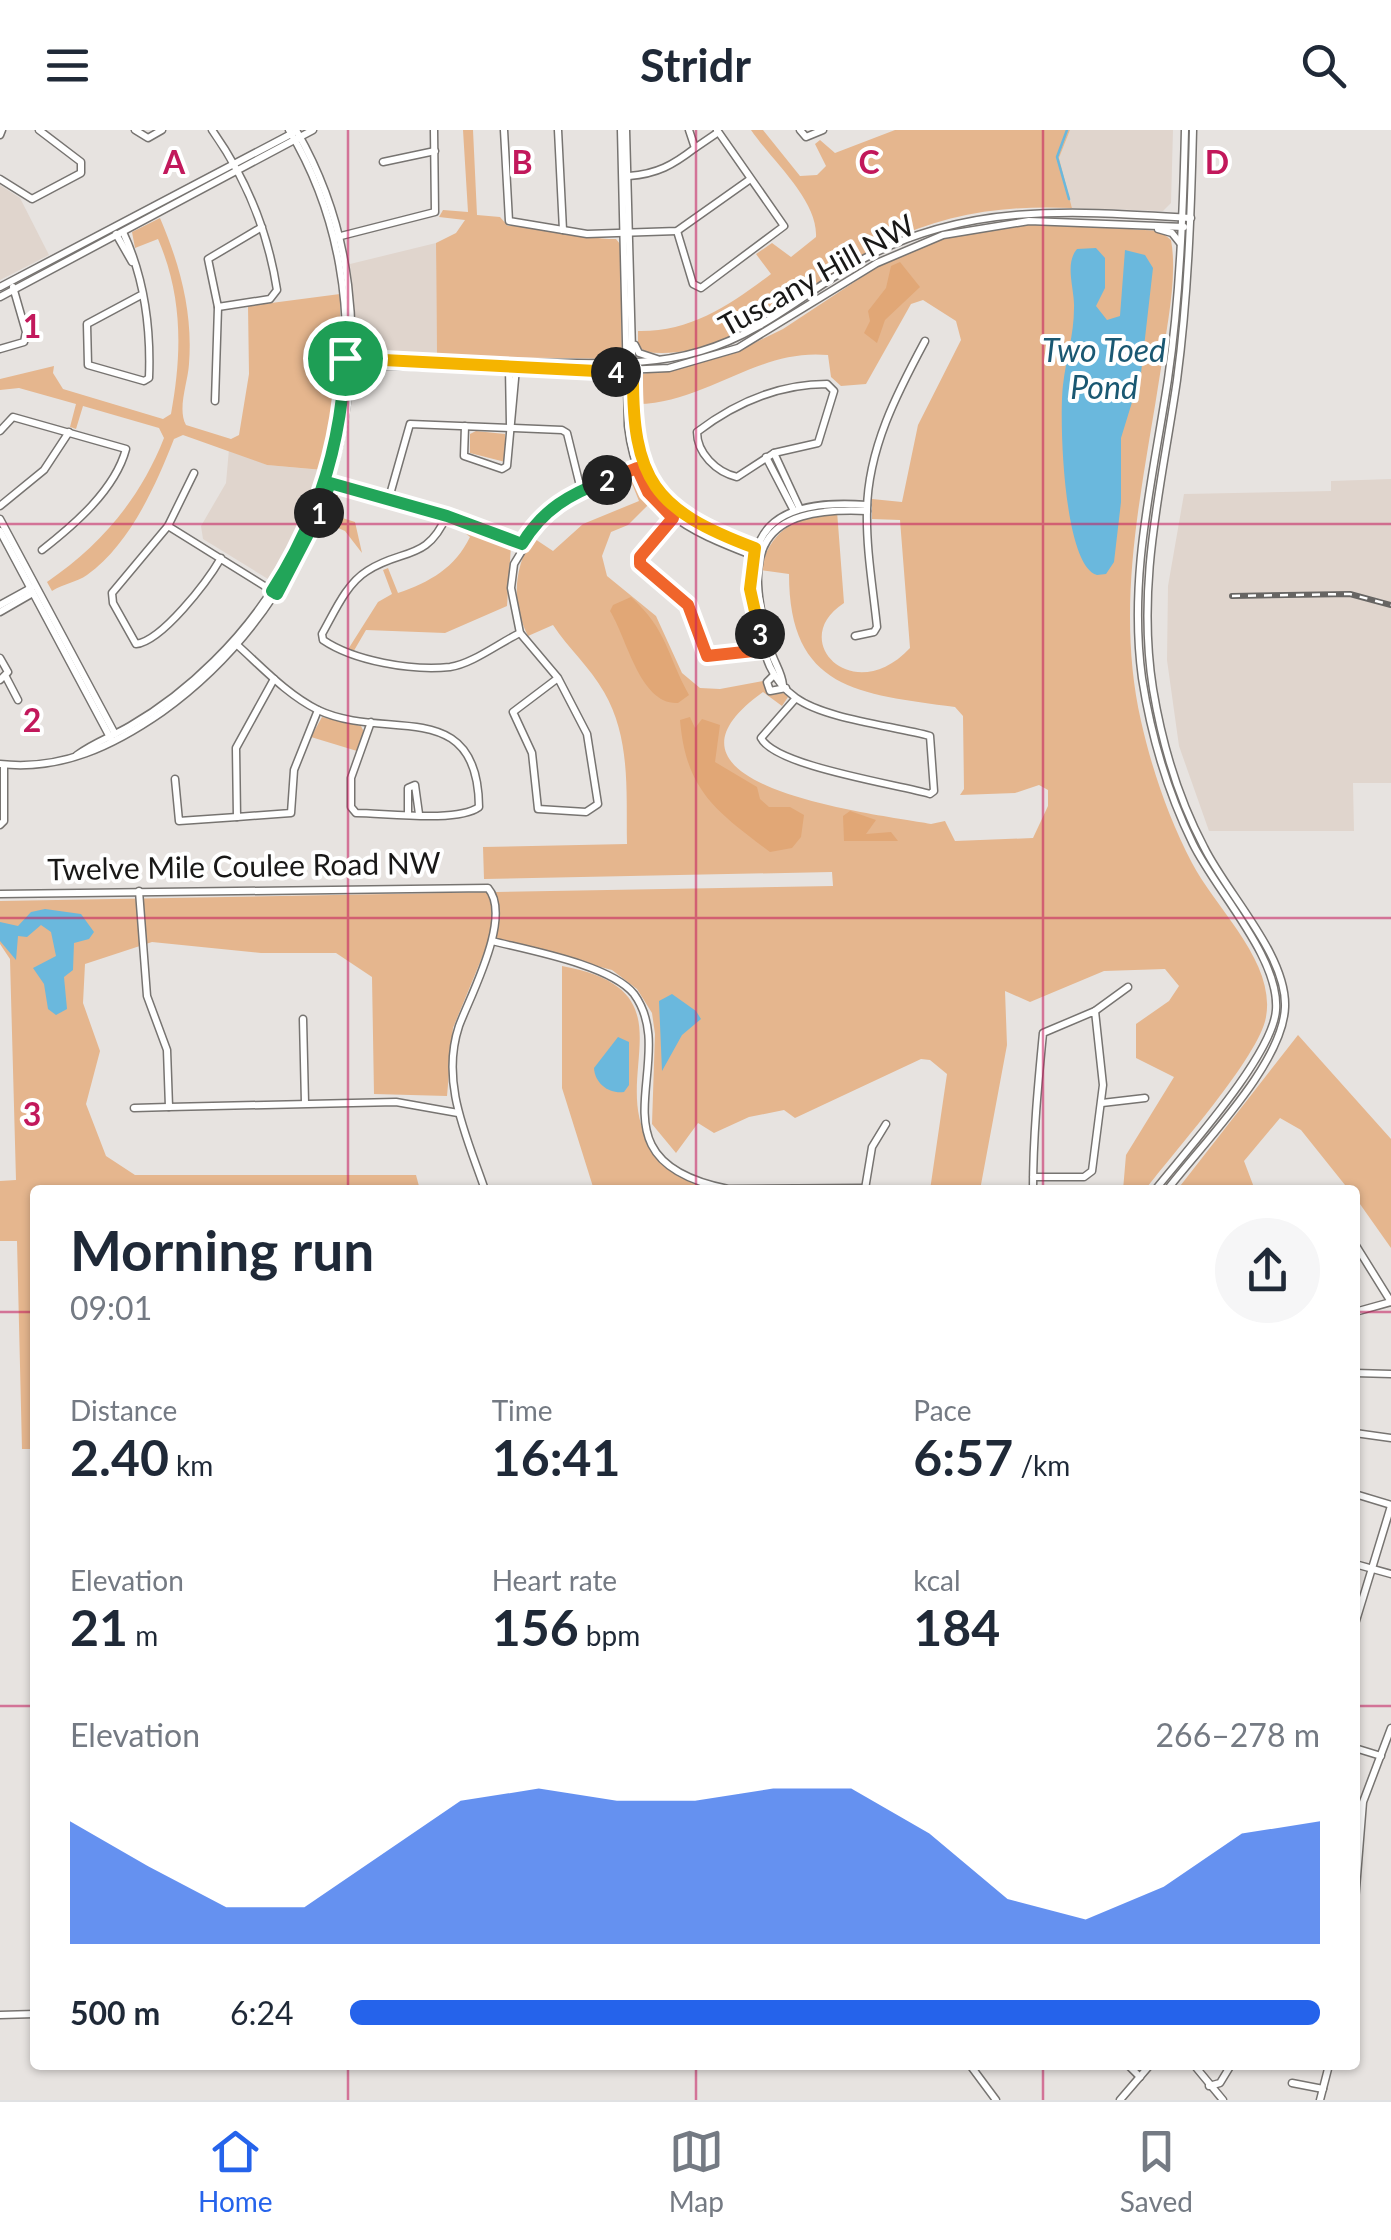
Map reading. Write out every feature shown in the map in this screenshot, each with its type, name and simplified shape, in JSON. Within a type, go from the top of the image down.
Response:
[{"type":"street","points":[[0,179],[32,199],[81,172],[81,162],[39,130]]},
{"type":"street","points":[[135,130],[148,138],[162,130]]},
{"type":"street","points":[[212,130],[236,167],[262,228],[276,295],[218,307]]},
{"type":"street","points":[[0,297],[12,286],[295,133],[313,130]]},
{"type":"street","points":[[336,238],[435,212],[434,130]]},
{"type":"street","points":[[504,130],[505,218],[563,230],[677,232],[750,180]]},
{"type":"street","points":[[558,130],[563,230]]},
{"type":"street","points":[[624,130],[630,367],[641,466]]},
{"type":"street","points":[[689,130],[695,148]]},
{"type":"street","points":[[800,130],[806,136],[823,130]]},
{"type":"street","points":[[1159,1185],[1266,1044],[1276,1012],[1269,969],[1212,882],[1176,806],[1155,743],[1142,672],[1140,552],[1172,350],[1180,244],[1186,222],[1185,130]]},
{"type":"street","points":[[1171,1185],[1273,1050],[1285,1004],[1274,959],[1229,893],[1187,810],[1162,736],[1150,666],[1148,560],[1178,366],[1194,130]]},
{"type":"street","points":[[626,176],[658,172],[717,132],[784,226],[700,288],[693,284],[677,232]]},
{"type":"street","points":[[0,825],[2,765],[35,766],[76,756],[114,738],[181,691],[235,643],[274,592],[329,479],[348,361],[348,291],[336,238],[295,133]]},
{"type":"street","points":[[383,162],[435,151]]},
{"type":"street","points":[[1166,217],[1178,204],[1184,168]]},
{"type":"street","name":"Tuscany Hill NW","points":[[513,366],[601,372],[704,350],[757,328],[861,260],[946,224],[1030,212],[1166,217],[1186,222]]},
{"type":"street","name":"Tuscany Hill NW","points":[[348,361],[630,367],[700,362],[738,348],[877,263],[943,234],[1020,221],[1141,225],[1186,222]]},
{"type":"street","points":[[1141,225],[1172,233],[1180,244]]},
{"type":"street","points":[[215,401],[218,307],[208,259],[262,228]]},
{"type":"street","points":[[119,230],[143,294],[148,321],[148,378],[144,381],[88,365],[87,324],[143,294]]},
{"type":"street","points":[[627,234],[632,340],[627,387],[629,435],[641,466],[675,515],[706,537],[757,554]]},
{"type":"street","points":[[0,286],[12,286]]},
{"type":"street","points":[[0,348],[24,342],[26,332],[12,286]]},
{"type":"street","points":[[632,340],[639,352],[664,360]]},
{"type":"street","points":[[855,636],[874,632],[877,627],[867,508],[889,412],[926,341]]},
{"type":"street","points":[[465,426],[464,456],[502,469],[510,462],[511,428],[507,414],[513,366]]},
{"type":"street","points":[[601,372],[627,387]]},
{"type":"street","points":[[798,386],[832,386],[822,440],[770,455],[736,477],[729,476],[706,456],[697,432],[758,396],[798,386]]},
{"type":"street","points":[[0,431],[13,417],[124,447],[126,454],[86,511],[42,550]]},
{"type":"street","points":[[389,498],[410,424],[567,432],[581,490]]},
{"type":"street","points":[[0,506],[44,470],[69,432]]},
{"type":"street","points":[[770,455],[797,511]]},
{"type":"street","points":[[558,678],[512,712],[532,752],[538,809],[586,812],[598,804],[586,734],[558,678],[520,633],[511,588],[522,544],[544,513],[581,490],[641,466]]},
{"type":"street","points":[[194,473],[168,526],[112,593],[112,603],[136,644],[149,640],[184,606],[220,558]]},
{"type":"street","points":[[329,479],[522,544]]},
{"type":"street","points":[[796,698],[761,738],[778,755],[930,794],[934,791],[930,736],[816,708],[796,698],[773,676],[766,650],[757,554],[797,511],[820,502],[867,508]]},
{"type":"street","points":[[675,515],[640,557],[640,564],[688,605],[707,656],[766,650]]},
{"type":"street","points":[[447,516],[426,547],[371,568],[355,581],[322,634],[323,640],[347,655],[452,667],[520,633]]},
{"type":"street","points":[[0,519],[33,590]]},
{"type":"street","points":[[168,526],[274,592]]},
{"type":"street","points":[[0,531],[114,738]]},
{"type":"street","points":[[366,560],[371,568]]},
{"type":"street","points":[[0,608],[33,590]]},
{"type":"street","points":[[235,643],[274,679],[318,710],[371,722],[423,726],[444,733],[460,745],[472,764],[478,807],[473,812],[356,813],[351,807],[351,778],[371,722]]},
{"type":"street","points":[[766,650],[784,686]]},
{"type":"street","points":[[0,658],[3,679],[18,700]]},
{"type":"street","points":[[237,817],[236,748],[274,679]]},
{"type":"street","points":[[175,779],[180,821],[291,813],[294,770],[318,710]]},
{"type":"street","points":[[408,814],[408,792],[415,785],[419,814]]},
{"type":"street","name":"Twelve Mile Coulee Road NW","points":[[0,894],[488,888],[494,907],[492,941]]},
{"type":"street","points":[[140,891],[147,996],[167,1050],[169,1106]]},
{"type":"street","points":[[483,1185],[452,1090],[458,1030],[492,941],[609,976],[634,994],[648,1039],[642,1112],[653,1148],[668,1163],[709,1185]]},
{"type":"street","points":[[1032,1185],[1043,1033],[1095,1011],[1128,987]]},
{"type":"street","points":[[1032,1177],[1090,1175],[1102,1103],[1101,1042],[1095,1011]]},
{"type":"street","points":[[303,1020],[305,1104]]},
{"type":"street","points":[[1102,1103],[1145,1098]]},
{"type":"street","points":[[134,1108],[396,1102],[458,1113]]},
{"type":"street","points":[[866,1185],[872,1147],[886,1124]]},
{"type":"street","points":[[752,1185],[753,1176]]},
{"type":"street","points":[[1360,1253],[1391,1302],[1360,1311]]},
{"type":"street","points":[[1360,1373],[1391,1374]]},
{"type":"street","points":[[1360,1435],[1391,1438]]},
{"type":"street","points":[[1360,1496],[1391,1506],[1360,1608]]},
{"type":"street","points":[[1360,1565],[1391,1574]]},
{"type":"street","points":[[1360,1816],[1391,1728]]},
{"type":"street","points":[[1360,1750],[1381,1756]]},
{"type":"street","points":[[0,2015],[30,2014]]},
{"type":"street","points":[[974,2070],[996,2100]]},
{"type":"street","points":[[1133,2070],[1140,2077]]},
{"type":"street","points":[[1120,2100],[1146,2070]]},
{"type":"street","points":[[1198,2070],[1223,2100]]},
{"type":"street","points":[[1210,2086],[1220,2082],[1228,2070]]},
{"type":"street","points":[[1320,2100],[1327,2070]]},
{"type":"street","points":[[1292,2082],[1323,2089]]},
{"type":"shaded area","points":[[463,130],[473,130],[477,215],[500,217],[508,226],[616,239],[620,244],[622,353],[618,359],[437,356],[436,243],[456,233],[465,220],[439,217],[443,210],[468,212]]},
{"type":"shaded area","points":[[751,130],[763,130],[800,176],[817,175],[826,166],[815,144],[820,140],[835,153],[895,130],[1070,130],[1059,158],[1072,208],[1000,210],[930,224],[857,259],[742,332],[711,345],[679,352],[645,352],[638,345],[638,331],[675,327],[709,314],[771,274],[756,254],[772,243],[791,257],[816,237],[815,223],[802,195]]},
{"type":"shaded area","points":[[1070,130],[1173,130],[1171,203],[1163,211],[1072,208],[1059,158]]},
{"type":"shaded area","points":[[0,185],[20,198],[49,255],[0,280]]},
{"type":"shaded area","points":[[160,218],[174,253],[187,307],[190,345],[183,411],[186,425],[231,439],[239,435],[249,374],[248,306],[340,294],[341,376],[325,466],[323,470],[267,465],[183,435],[174,439],[149,495],[116,547],[87,575],[52,591],[47,582],[85,552],[131,501],[164,438],[159,428],[83,406],[76,429],[70,427],[76,404],[19,388],[0,390],[0,379],[54,366],[53,373],[63,389],[163,419],[171,414],[178,348],[172,282],[158,239],[135,248],[132,232]]},
{"type":"shaded area","points":[[1037,223],[1160,231],[1171,240],[1170,304],[1134,544],[1130,632],[1141,721],[1162,794],[1202,881],[1253,956],[1267,996],[1260,1034],[1213,1105],[1149,1185],[1123,1185],[1126,1155],[1174,1077],[1136,1058],[1136,1024],[1169,1001],[1179,986],[1165,969],[1104,971],[1030,1002],[1005,991],[1007,1045],[981,1185],[931,1185],[947,1074],[930,1060],[921,1059],[795,1118],[784,1110],[749,1117],[714,1133],[698,1123],[676,1153],[652,1124],[652,1013],[637,989],[612,970],[490,938],[453,1028],[447,1096],[374,1094],[372,977],[336,953],[261,953],[152,942],[85,964],[83,1003],[100,1051],[86,1104],[106,1156],[135,1175],[416,1175],[419,1185],[30,1185],[30,1449],[22,1449],[17,1241],[0,1241],[0,1181],[16,1180],[10,959],[0,944],[0,901],[833,886],[832,872],[484,879],[483,847],[627,844],[625,766],[613,710],[598,683],[553,625],[528,636],[519,611],[517,586],[521,562],[532,537],[553,551],[583,524],[639,501],[629,476],[637,475],[653,500],[628,525],[611,532],[602,556],[607,576],[656,616],[682,673],[700,688],[720,689],[763,681],[769,695],[784,693],[788,697],[782,706],[763,692],[730,725],[726,751],[743,773],[777,790],[819,803],[931,824],[945,821],[955,841],[1033,838],[1048,806],[1048,790],[1039,785],[1015,793],[960,795],[964,789],[963,716],[955,707],[889,697],[836,679],[816,664],[801,642],[792,612],[789,574],[761,570],[771,544],[788,527],[837,511],[844,603],[828,618],[822,634],[824,650],[834,662],[849,670],[867,672],[888,665],[910,648],[900,520],[872,519],[872,499],[902,502],[918,425],[961,340],[956,321],[923,300],[911,304],[866,384],[841,386],[831,377],[828,355],[803,355],[755,367],[687,395],[638,404],[638,378],[643,374],[732,354],[783,329],[880,265],[959,233]]},
{"type":"shaded area","points":[[436,243],[437,353],[358,352],[350,264]]},
{"type":"shaded area","points":[[900,262],[920,287],[885,320],[877,343],[864,333],[870,321],[868,311],[886,288],[891,266]]},
{"type":"shaded area","points":[[470,434],[505,434],[505,462],[470,453]]},
{"type":"shaded area","points":[[229,449],[267,465],[321,470],[292,541],[268,579],[203,539],[201,526],[226,483]]},
{"type":"shaded area","points":[[1391,479],[1391,783],[1353,783],[1354,831],[1209,831],[1179,746],[1167,660],[1168,586],[1184,494],[1331,491],[1331,481]]},
{"type":"shaded area","points":[[339,492],[333,515],[355,522],[362,553],[345,531],[320,520],[330,494]]},
{"type":"shaded area","points":[[453,523],[511,546],[507,606],[445,633],[366,630],[352,654],[347,651],[378,602],[392,594],[383,570],[388,568],[398,593],[431,579],[457,557],[470,537]]},
{"type":"shaded area","points":[[631,597],[660,632],[689,695],[678,703],[665,701],[644,682],[610,611],[613,605]]},
{"type":"shaded area","points":[[322,717],[361,726],[364,732],[357,751],[311,737]]},
{"type":"shaded area","points":[[690,717],[695,728],[702,719],[720,725],[715,762],[757,787],[760,799],[769,807],[790,807],[804,815],[801,837],[792,848],[770,852],[707,797],[689,765],[683,744],[680,720]]},
{"type":"shaded area","points":[[850,811],[876,820],[866,834],[891,832],[898,841],[844,841],[843,816]]},
{"type":"shaded area","points":[[562,966],[602,978],[626,994],[637,1015],[639,1118],[650,1144],[668,1163],[707,1185],[592,1185],[562,1088]]},
{"type":"shaded area","points":[[1298,1035],[1391,1139],[1391,1248],[1360,1204],[1360,1185],[1345,1185],[1301,1130],[1280,1118],[1244,1161],[1253,1185],[1181,1185]]},
{"type":"water","name":"Two Toed Pond","points":[[1096,248],[1105,258],[1105,288],[1096,306],[1107,320],[1120,316],[1125,250],[1145,255],[1153,268],[1141,373],[1121,438],[1121,502],[1114,562],[1106,574],[1097,575],[1086,566],[1070,519],[1062,427],[1063,385],[1074,318],[1071,262],[1077,249]]},
{"type":"water","points":[[45,909],[81,914],[94,932],[89,939],[74,943],[73,970],[64,977],[67,1009],[56,1015],[48,1009],[44,984],[33,968],[56,956],[51,932],[41,925],[27,937],[18,936],[16,960],[0,941],[0,922],[18,926],[31,912]]},
{"type":"water","points":[[672,994],[701,1019],[682,1035],[662,1071],[659,1001]]},
{"type":"water","points":[[618,1037],[629,1042],[629,1085],[624,1092],[604,1087],[594,1068]]},
{"type":"waterway","points":[[1067,130],[1057,157],[1069,199]]},
{"type":"railway","points":[[1232,596],[1350,594],[1391,605]]},
{"type":"route","points":[[345,358],[633,371],[634,425],[654,488],[695,524],[755,548],[750,589],[763,650],[711,659],[688,605],[640,564],[640,557],[673,518],[648,492],[637,468],[568,496],[544,513],[522,544],[488,529],[330,483],[296,562],[277,594],[272,591],[306,531],[326,478],[340,418],[345,358]]}]
